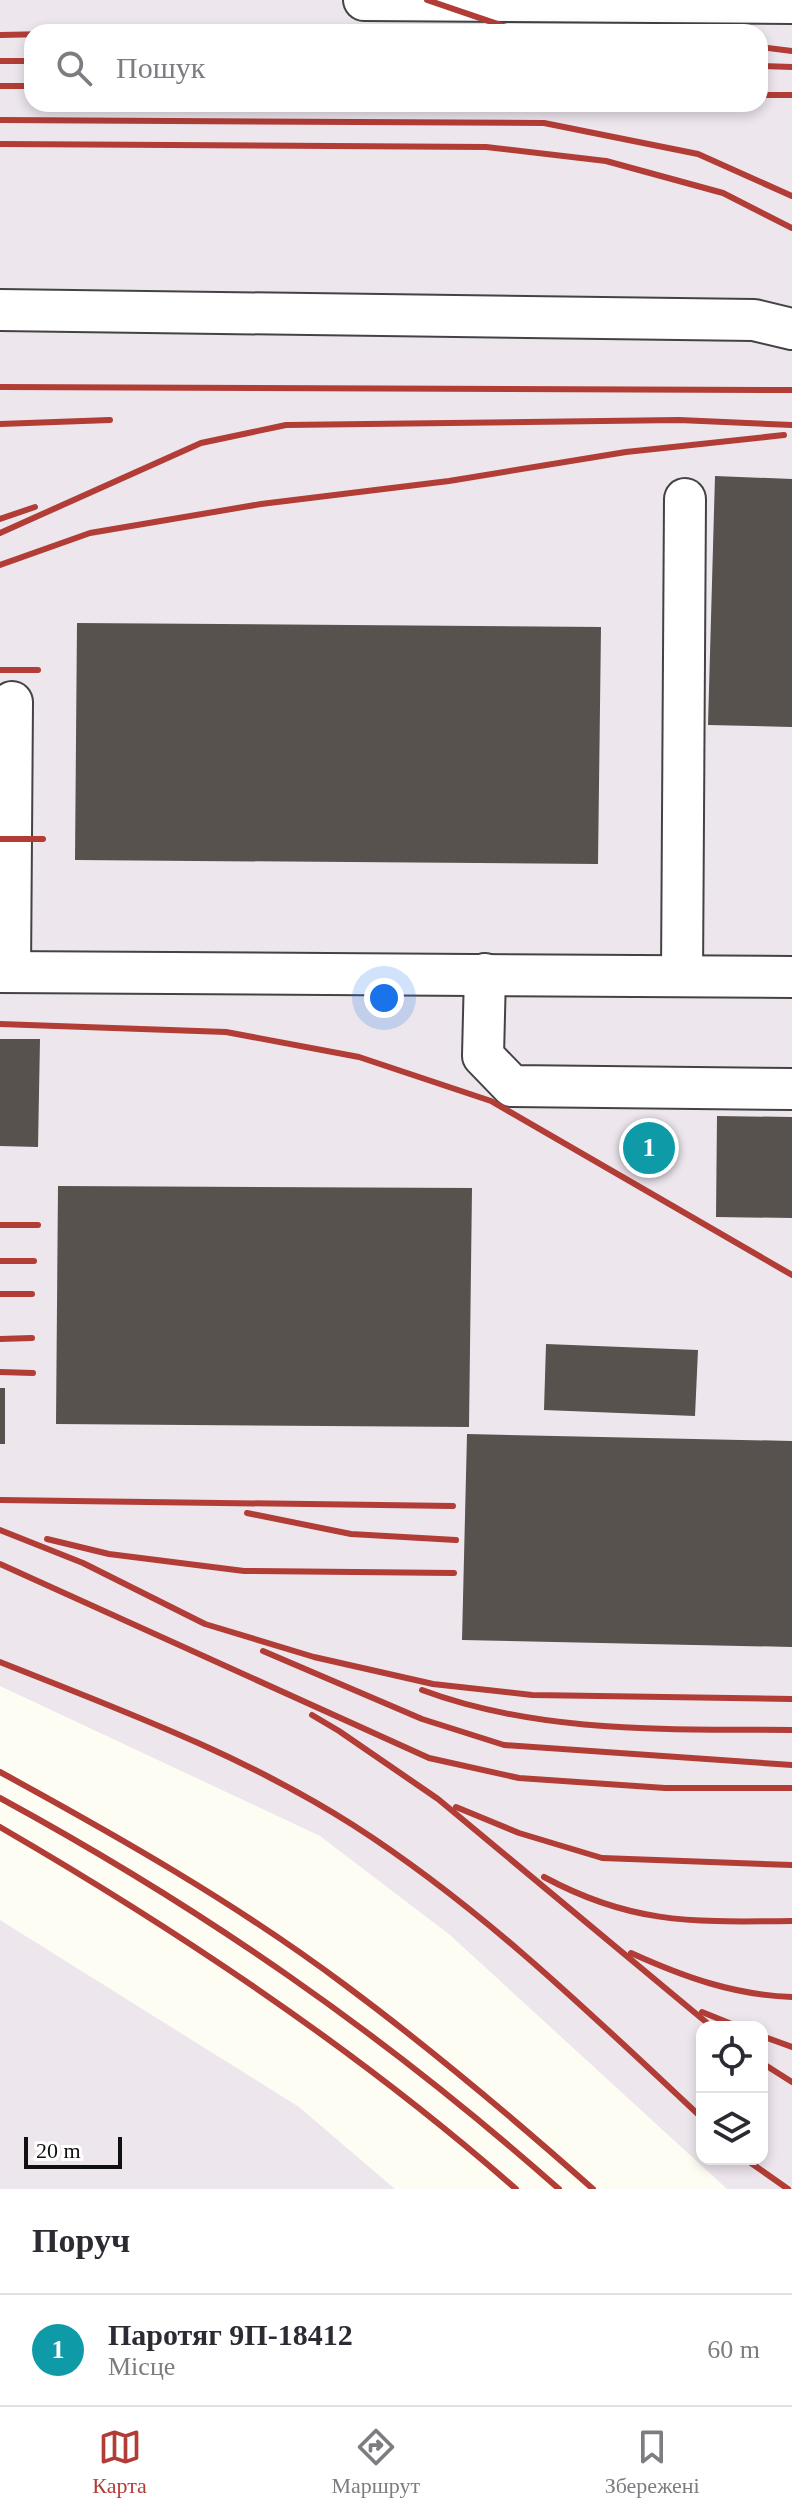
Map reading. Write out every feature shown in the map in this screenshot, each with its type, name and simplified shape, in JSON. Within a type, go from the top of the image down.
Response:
[{"type":"lane","points":[[364,0],[792,3]]},
{"type":"lane","points":[[0,310],[754,320],[792,329]]},
{"type":"lane","points":[[682,975],[685,499]]},
{"type":"lane","points":[[12,702],[5,972],[792,977]]},
{"type":"lane","points":[[485,974],[483,1056],[512,1086],[792,1089]]},
{"type":"shaded area","points":[[0,0],[792,0],[792,2189],[727,2189],[701,2165],[768,2165],[768,2021],[696,2021],[696,2161],[450,1935],[320,1836],[0,1686]]},
{"type":"shaded area","points":[[0,1920],[299,2107],[395,2189],[0,2189]]},
{"type":"building","points":[[715,476],[792,479],[792,727],[708,725]]},
{"type":"building","points":[[77,623],[601,627],[598,864],[75,860]]},
{"type":"building","points":[[0,1039],[40,1039],[38,1147],[0,1146]]},
{"type":"building","points":[[717,1116],[792,1117],[792,1218],[716,1217]]},
{"type":"building","points":[[58,1186],[472,1188],[469,1427],[56,1424]]},
{"type":"building","points":[[546,1344],[698,1350],[695,1416],[544,1410]]},
{"type":"building","points":[[0,1388],[5,1388],[5,1444],[0,1444]]},
{"type":"building","points":[[467,1434],[792,1441],[792,1647],[462,1640]]},
{"type":"railway","points":[[427,0],[498,24]]},
{"type":"railway","points":[[0,35],[24,34]]},
{"type":"railway","points":[[768,48],[792,51]]},
{"type":"railway","points":[[0,61],[24,61]]},
{"type":"railway","points":[[768,66],[792,67]]},
{"type":"railway","points":[[0,86],[24,86]]},
{"type":"railway","points":[[768,95],[792,95]]},
{"type":"railway","points":[[0,120],[544,123],[698,154],[792,196]]},
{"type":"railway","points":[[0,144],[486,147],[606,161],[723,193],[792,228]]},
{"type":"railway","points":[[0,387],[792,390]]},
{"type":"railway","points":[[0,424],[110,420]]},
{"type":"railway","points":[[0,533],[201,443],[286,425],[679,420],[792,425]]},
{"type":"railway","points":[[0,565],[90,533],[261,504],[449,481],[626,452],[784,435]]},
{"type":"railway","points":[[0,519],[35,507]]},
{"type":"railway","points":[[0,670],[38,670]]},
{"type":"railway","points":[[0,839],[43,839]]},
{"type":"railway","points":[[0,1024],[226,1032],[359,1057],[491,1101],[792,1275]]},
{"type":"railway","points":[[0,1225],[38,1225]]},
{"type":"railway","points":[[0,1261],[34,1261]]},
{"type":"railway","points":[[0,1294],[32,1294]]},
{"type":"railway","points":[[0,1339],[32,1338]]},
{"type":"railway","points":[[0,1372],[33,1373]]},
{"type":"railway","points":[[0,1500],[453,1506]]},
{"type":"railway","points":[[247,1513],[351,1534],[456,1540]]},
{"type":"railway","points":[[0,1530],[83,1563],[205,1624],[314,1657],[433,1684],[532,1695],[792,1699]]},
{"type":"railway","points":[[47,1539],[109,1554],[244,1571],[454,1573]]},
{"type":"railway","points":[[0,1564],[429,1758],[519,1778],[665,1788],[792,1788]]},
{"type":"railway","points":[[263,1651],[422,1719],[504,1745],[792,1765]]},
{"type":"railway","points":[[0,1662],[225,1755],[353,1825],[490,1926],[577,2001],[696,2112]]},
{"type":"railway","points":[[422,1690],[512,1715],[558,1722],[652,1729],[792,1730]]},
{"type":"railway","points":[[312,1715],[438,1799],[705,2021]]},
{"type":"railway","points":[[0,1772],[177,1872],[304,1955],[440,2059],[593,2189]]},
{"type":"railway","points":[[0,1798],[149,1884],[291,1977],[427,2079],[559,2189]]},
{"type":"railway","points":[[456,1807],[519,1833],[602,1858],[792,1865]]},
{"type":"railway","points":[[0,1827],[135,1908],[267,1996],[395,2089],[516,2189]]},
{"type":"railway","points":[[544,1877],[576,1893],[636,1912],[694,1920],[792,1921]]},
{"type":"railway","points":[[631,1953],[670,1970],[730,1989],[792,1997]]},
{"type":"railway","points":[[702,2012],[724,2021]]},
{"type":"railway","points":[[768,2038],[792,2047]]},
{"type":"railway","points":[[768,2067],[792,2082]]},
{"type":"railway","points":[[754,2165],[788,2189]]},
{"type":"place","name":"Паротяг 9П-18412","points":[[649,1148]]}]
